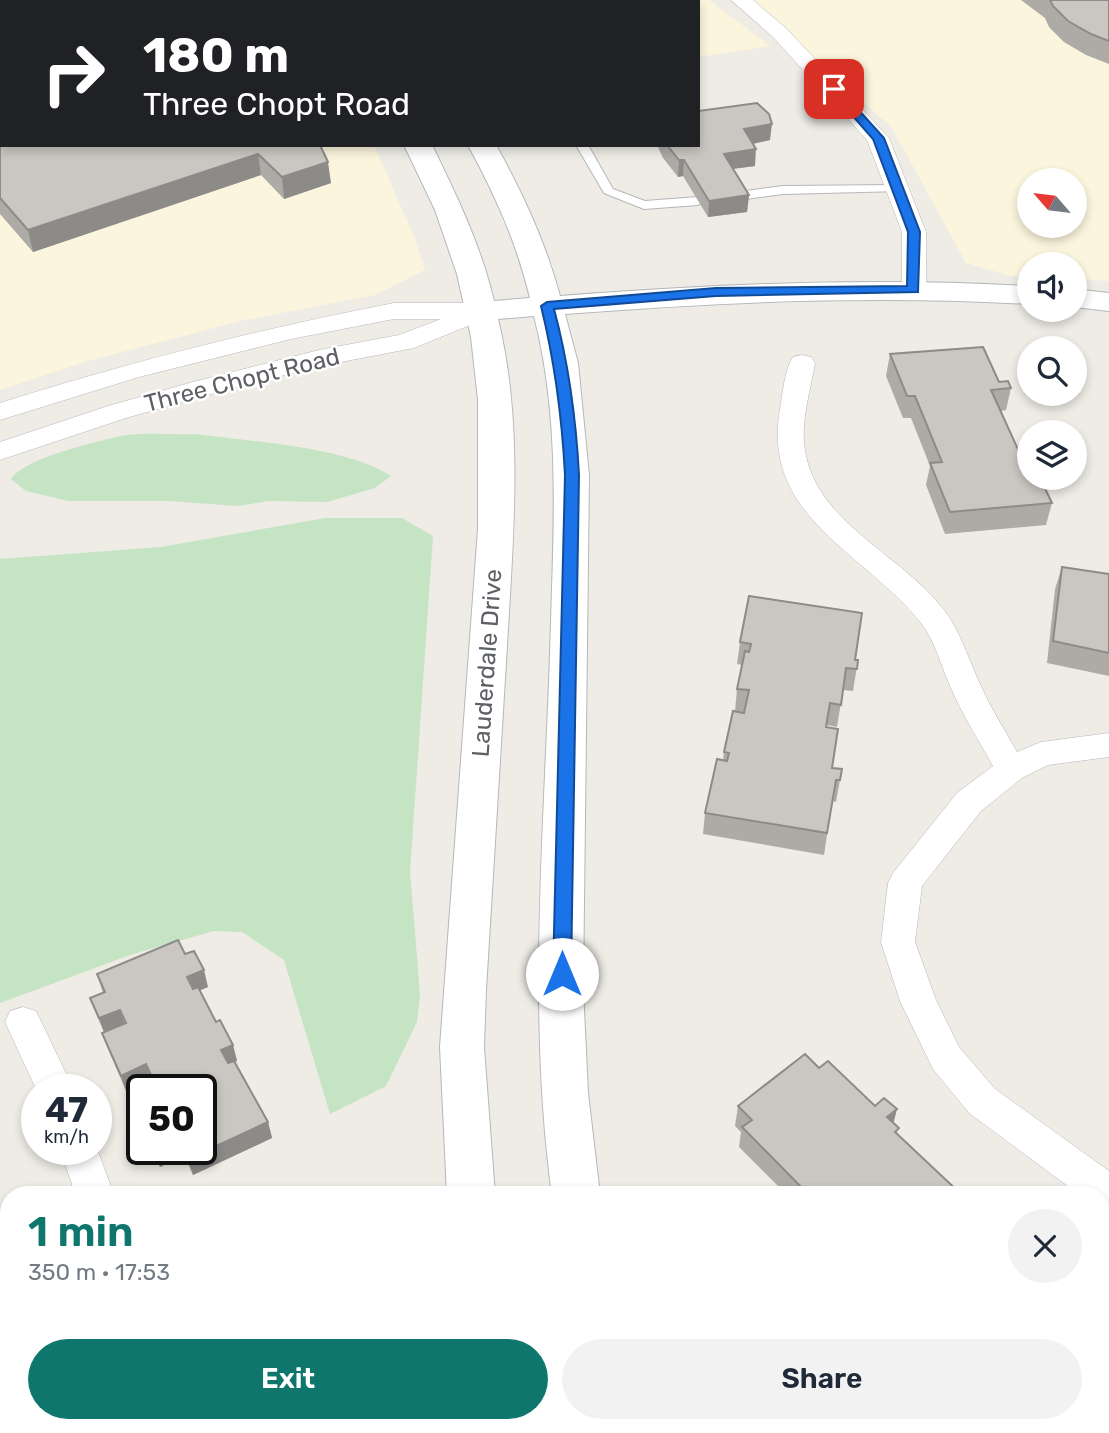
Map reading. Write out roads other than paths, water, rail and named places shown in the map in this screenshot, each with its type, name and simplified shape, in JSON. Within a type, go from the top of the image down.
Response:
[{"type":"main road","name":"Lauderdale Drive","points":[[419,147],[460,236],[484,311],[492,354],[498,433],[497,520],[464,990],[462,1047],[470,1186]]},
{"type":"main road","points":[[483,147],[533,251],[562,363],[568,408],[572,475],[562,900],[562,1036],[570,1158],[575,1186]]},
{"type":"main road","name":"Three Chopt Road","points":[[484,311],[716,292],[914,289],[1017,294]]},
{"type":"main road","points":[[1087,299],[1109,302]]},
{"type":"street","points":[[741,0],[780,33],[878,138],[914,232],[914,289]]},
{"type":"street","name":"Three Chopt Road","points":[[0,412],[130,370],[291,331],[394,311],[484,311]]},
{"type":"street","name":"Three Chopt Road","points":[[0,451],[117,412],[202,388],[319,358],[405,342],[484,311]]},
{"type":"street","points":[[802,363],[790,443],[797,475],[817,507],[856,546],[906,588],[933,618],[969,695],[1011,769]]},
{"type":"street","points":[[1098,1186],[982,1101],[946,1058],[918,1001],[898,942],[905,883],[969,802],[1011,769],[1041,754],[1109,745]]},
{"type":"street","points":[[23,1022],[47,1074]]},
{"type":"street","points":[[84,1165],[90,1186]]},
{"type":"lane","points":[[583,147],[608,191],[644,205],[698,201]]},
{"type":"lane","points":[[738,196],[783,190],[898,189]]}]
